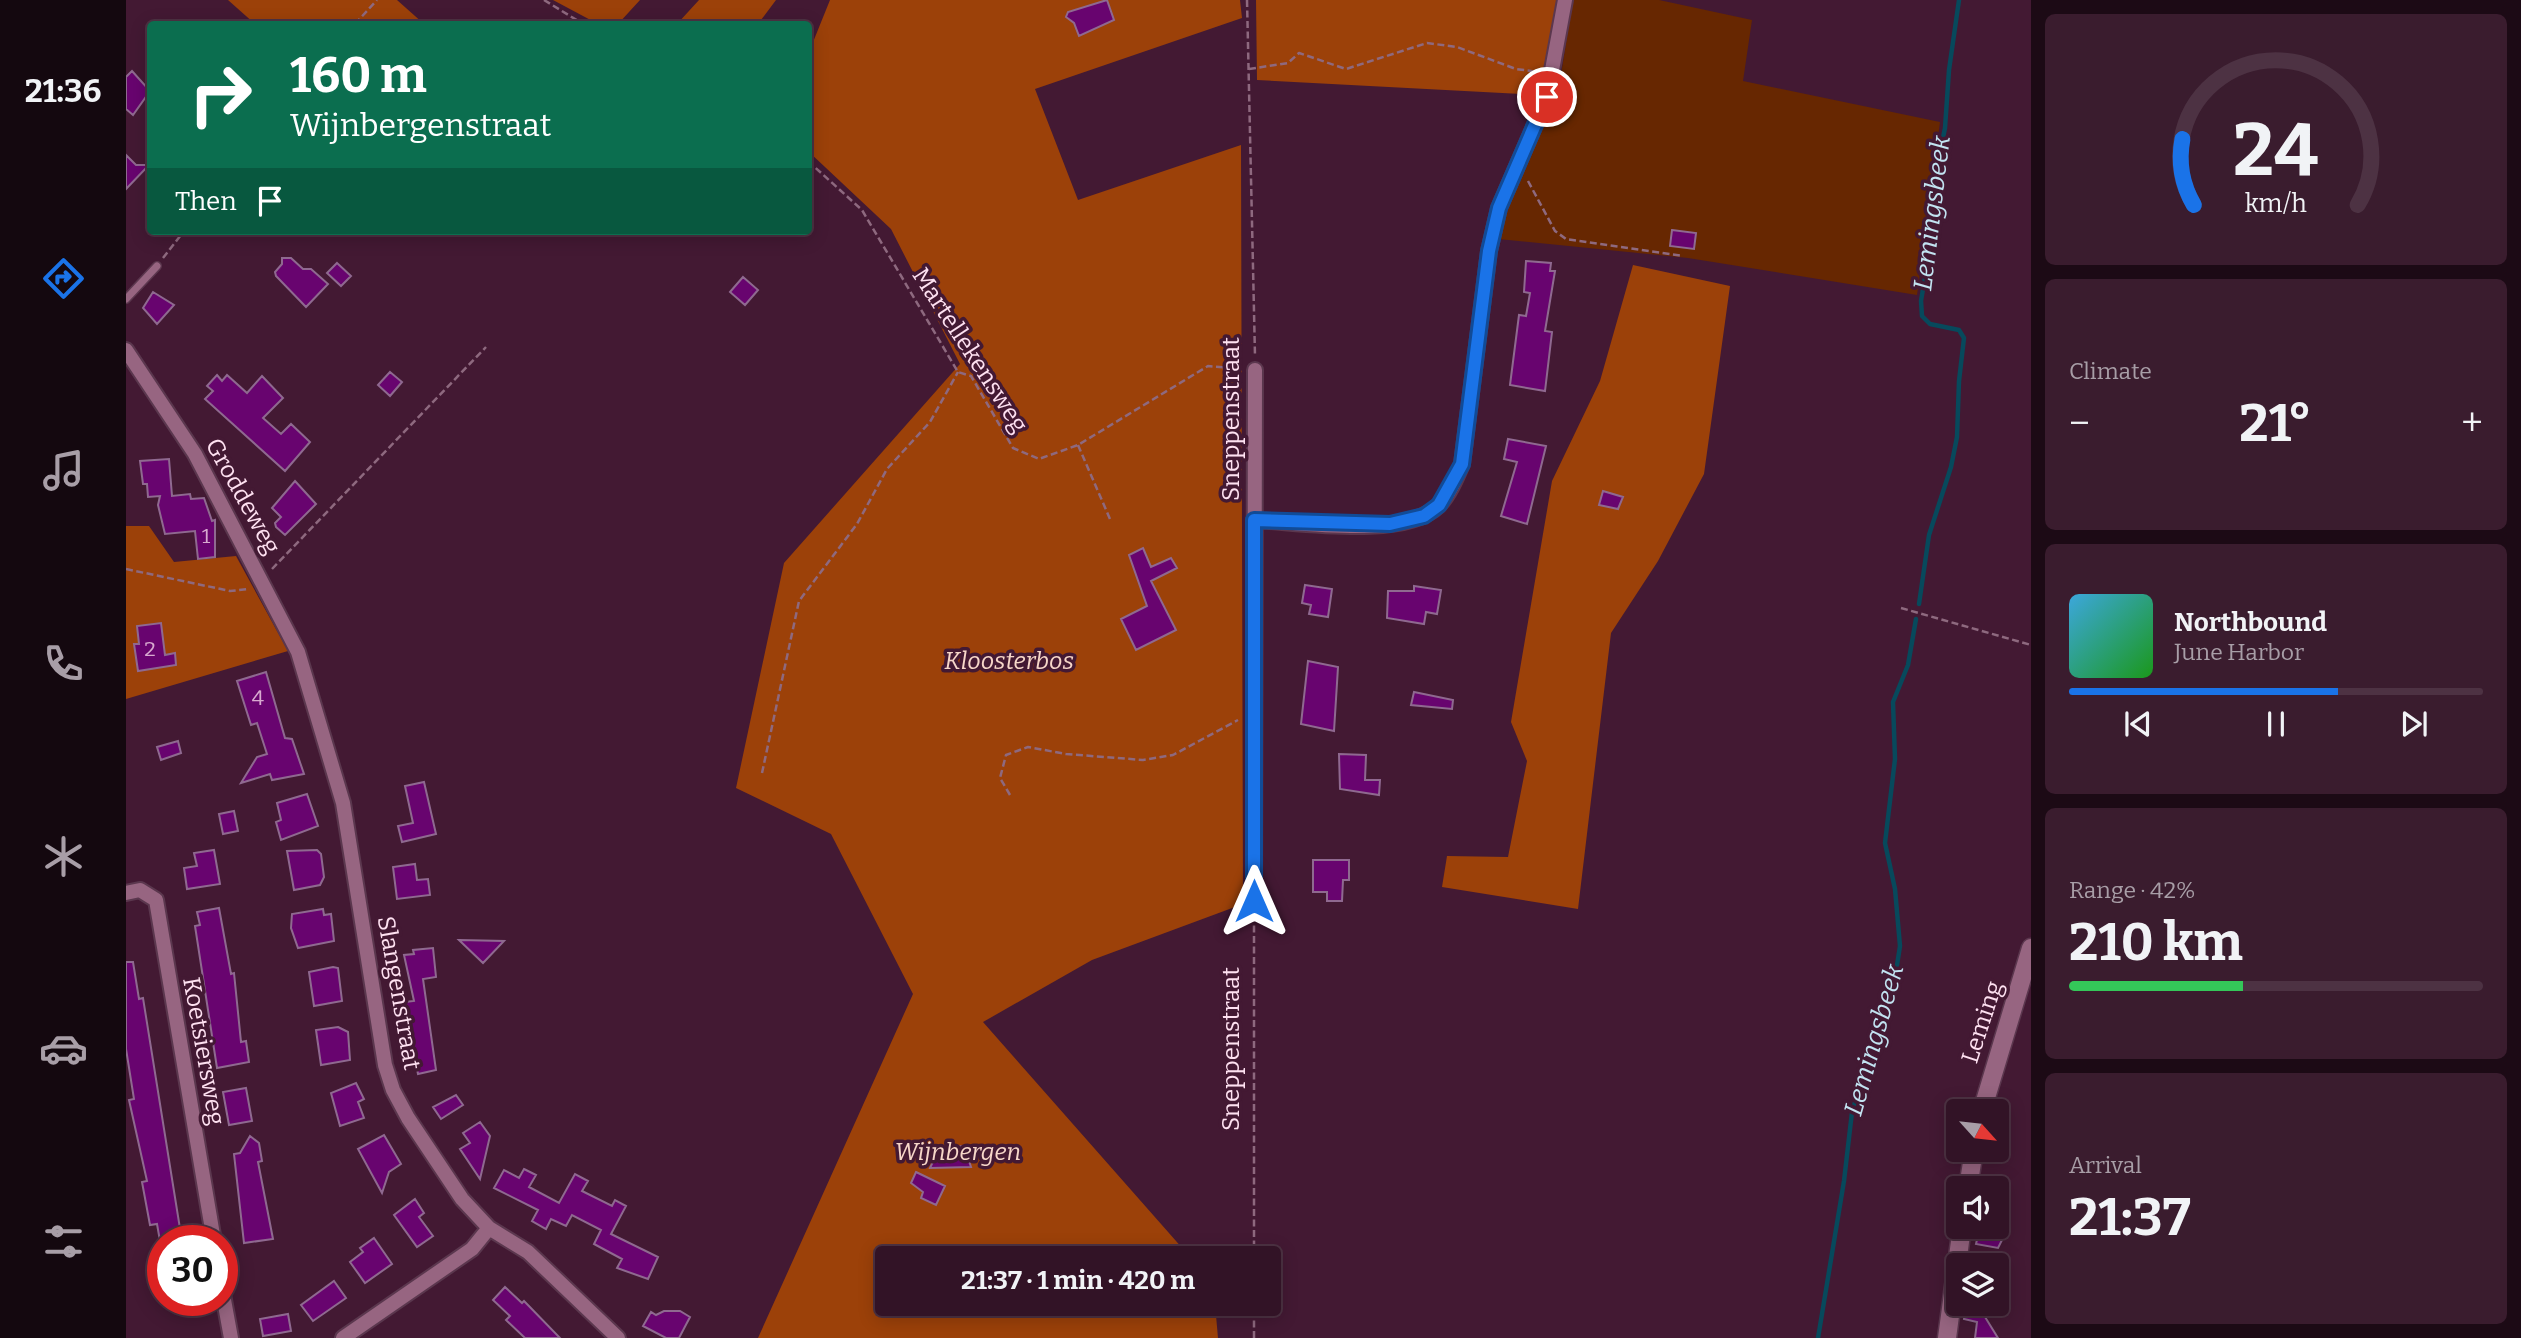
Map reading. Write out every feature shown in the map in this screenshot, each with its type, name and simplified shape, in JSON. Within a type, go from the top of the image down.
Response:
[{"type":"street","points":[[1254,520],[1406,523],[1424,516],[1439,505],[1462,464],[1489,251],[1499,208],[1547,97],[1564,0]]},
{"type":"street","name":"Groddeweg","points":[[126,350],[195,454],[264,582]]},
{"type":"street","name":"Sneppenstraat","points":[[1254,901],[1255,370]]},
{"type":"street","name":"Slangenstraat","points":[[264,582],[302,662],[343,803],[385,1065],[393,1090],[462,1199],[489,1228],[528,1252],[618,1338]]},
{"type":"street","name":"Koetsiersweg","points":[[126,892],[140,890],[156,900],[211,1225]]},
{"type":"street","name":"Leming","points":[[1986,1099],[2031,948]]},
{"type":"street","points":[[343,1338],[472,1249],[489,1228]]},
{"type":"street","points":[[1947,1338],[1960,1239]]},
{"type":"street","points":[[227,1316],[231,1338]]},
{"type":"lane","points":[[126,299],[157,267]]},
{"type":"path","points":[[358,21],[377,0]]},
{"type":"path","points":[[544,0],[578,21]]},
{"type":"path","name":"Sneppenstraat","points":[[1247,0],[1255,370]]},
{"type":"path","points":[[1249,69],[1288,63],[1299,53],[1346,69],[1427,43],[1457,47],[1516,69],[1552,73]]},
{"type":"path","name":"Martellekensweg","points":[[812,165],[862,210],[958,372],[971,376],[1013,448],[1039,459],[1078,445],[1208,366],[1255,370]]},
{"type":"path","points":[[1517,167],[1534,188],[1555,231],[1566,239],[1683,256]]},
{"type":"path","points":[[157,267],[181,235]]},
{"type":"path","points":[[264,582],[275,562],[486,347]]},
{"type":"path","points":[[762,773],[799,601],[857,524],[887,469],[930,422],[958,372]]},
{"type":"path","points":[[1078,445],[1110,519]]},
{"type":"path","name":"Groddeweg","points":[[126,569],[230,591],[244,592],[264,582]]},
{"type":"path","points":[[1901,608],[2031,645]]},
{"type":"path","points":[[1010,795],[1000,778],[1006,755],[1028,747],[1066,754],[1143,760],[1173,755],[1218,728],[1254,713]]},
{"type":"path","name":"Sneppenstraat","points":[[1254,901],[1254,1246]]},
{"type":"path","points":[[1254,1316],[1254,1338]]},
{"type":"shaded area","points":[[1573,0],[1659,0],[1752,20],[1743,81],[1940,122],[1917,295],[1688,258],[1498,239],[1514,192],[1559,87]]},
{"type":"green space","points":[[228,0],[397,0],[421,21],[252,21]]},
{"type":"green space","points":[[553,0],[640,0],[621,21],[592,21]]},
{"type":"green space","points":[[699,0],[776,0],[760,21],[680,21]]},
{"type":"green space","name":"Kloosterbos","points":[[830,0],[1240,0],[1242,18],[1035,89],[1078,200],[1241,145],[1243,904],[1092,960],[983,1022],[1180,1246],[875,1246],[875,1316],[1216,1316],[1218,1338],[758,1338],[913,994],[831,834],[736,788],[784,563],[960,364],[891,229],[812,155],[812,45]]},
{"type":"green space","points":[[1256,0],[1558,0],[1540,95],[1257,80]]},
{"type":"green space","points":[[1633,265],[1730,286],[1704,474],[1658,561],[1611,633],[1578,909],[1442,887],[1447,856],[1508,857],[1527,761],[1511,722],[1552,481],[1600,381]]},
{"type":"green space","points":[[126,526],[149,526],[174,562],[236,556],[288,651],[126,699]]},
{"type":"building","points":[[1107,0],[1114,20],[1079,36],[1074,23],[1066,17],[1068,12]]},
{"type":"building","points":[[132,71],[147,88],[147,95],[133,115],[126,109],[126,77]]},
{"type":"building","points":[[126,155],[136,165],[147,167],[126,189]]},
{"type":"building","points":[[1672,230],[1696,233],[1694,249],[1670,246]]},
{"type":"building","points":[[282,258],[291,258],[303,269],[311,269],[328,284],[306,307],[276,276],[275,272],[282,264]]},
{"type":"building","points":[[1526,261],[1551,263],[1550,271],[1555,271],[1545,331],[1552,332],[1545,391],[1510,385],[1519,315],[1526,316],[1530,293],[1524,292]]},
{"type":"building","points":[[337,263],[351,276],[341,286],[327,273]]},
{"type":"building","points":[[743,277],[758,290],[745,305],[730,292]]},
{"type":"building","points":[[153,292],[174,305],[157,324],[143,308]]},
{"type":"building","points":[[390,372],[402,382],[390,396],[378,385]]},
{"type":"building","points":[[217,375],[222,381],[227,375],[247,393],[262,376],[283,398],[263,418],[281,434],[291,424],[310,442],[285,471],[205,399],[213,391],[207,386]]},
{"type":"building","points":[[1508,439],[1546,446],[1527,524],[1501,516],[1517,462],[1504,459]]},
{"type":"building","points":[[169,459],[172,496],[190,494],[191,499],[204,498],[212,521],[215,520],[215,557],[198,559],[195,531],[165,534],[158,505],[160,496],[148,497],[140,461]]},
{"type":"building","points":[[295,481],[316,504],[285,535],[276,527],[275,523],[281,517],[272,508]]},
{"type":"building","points":[[1603,491],[1623,497],[1618,509],[1599,505]]},
{"type":"building","points":[[1143,548],[1151,567],[1171,558],[1177,568],[1151,581],[1176,630],[1136,650],[1121,619],[1147,606],[1129,555]]},
{"type":"building","points":[[1305,585],[1332,589],[1328,617],[1309,614],[1311,605],[1302,603]]},
{"type":"building","points":[[1414,586],[1441,590],[1437,614],[1426,612],[1424,624],[1387,618],[1388,591],[1414,591]]},
{"type":"building","points":[[161,623],[165,655],[175,653],[176,665],[138,671],[134,644],[139,644],[137,626]]},
{"type":"building","points":[[1308,661],[1338,667],[1334,731],[1301,724]]},
{"type":"building","points":[[266,672],[285,738],[292,739],[304,774],[272,780],[270,774],[241,783],[257,757],[267,754],[257,723],[251,725],[237,681]]},
{"type":"building","points":[[1414,692],[1453,700],[1452,709],[1411,705]]},
{"type":"building","points":[[178,741],[181,753],[161,760],[157,747]]},
{"type":"building","points":[[1339,754],[1366,755],[1365,780],[1380,780],[1379,795],[1340,789]]},
{"type":"building","points":[[424,782],[436,834],[402,842],[398,826],[413,823],[405,786]]},
{"type":"building","points":[[307,794],[318,826],[281,840],[276,822],[281,820],[277,803]]},
{"type":"building","points":[[234,811],[238,831],[223,834],[219,814]]},
{"type":"building","points":[[214,850],[220,884],[187,889],[184,868],[197,866],[194,853]]},
{"type":"building","points":[[317,850],[321,854],[324,877],[320,885],[294,890],[287,851]]},
{"type":"building","points":[[1313,860],[1349,860],[1349,880],[1343,880],[1342,901],[1327,901],[1327,892],[1313,892]]},
{"type":"building","points":[[415,864],[417,880],[428,879],[430,895],[397,899],[393,867]]},
{"type":"building","points":[[219,908],[231,974],[234,973],[241,1042],[246,1041],[249,1062],[217,1068],[195,926],[200,925],[197,912]]},
{"type":"building","points":[[323,909],[324,915],[331,914],[334,941],[298,948],[291,928],[292,914]]},
{"type":"building","points":[[459,940],[504,941],[483,963]]},
{"type":"building","points":[[433,948],[436,977],[423,979],[436,1070],[418,1074],[405,1012],[405,1002],[414,1001],[404,955],[414,954],[413,950]]},
{"type":"building","points":[[126,962],[133,962],[139,999],[143,998],[179,1225],[150,1225],[142,1182],[147,1181],[129,1100],[134,1099],[126,1049]]},
{"type":"building","points":[[338,968],[342,1001],[314,1006],[309,972]]},
{"type":"building","points":[[338,1027],[348,1032],[350,1060],[321,1065],[316,1030]]},
{"type":"building","points":[[356,1083],[364,1099],[358,1102],[364,1118],[340,1126],[331,1093]]},
{"type":"building","points":[[246,1088],[252,1121],[229,1125],[223,1092]]},
{"type":"building","points":[[456,1095],[463,1105],[441,1119],[433,1107]]},
{"type":"building","points":[[480,1122],[490,1136],[480,1179],[460,1149],[470,1143],[463,1133]]},
{"type":"building","points":[[384,1135],[401,1164],[389,1172],[382,1193],[358,1149]]},
{"type":"building","points":[[250,1136],[259,1143],[262,1161],[258,1162],[273,1239],[244,1243],[234,1154],[240,1153]]},
{"type":"building","points":[[964,1146],[971,1167],[930,1168],[938,1151],[952,1158],[952,1147]]},
{"type":"building","points":[[524,1169],[536,1175],[529,1187],[559,1203],[575,1174],[588,1181],[582,1191],[612,1206],[615,1200],[626,1206],[611,1234],[658,1257],[648,1279],[617,1268],[622,1259],[594,1244],[601,1230],[572,1215],[566,1226],[551,1219],[546,1229],[532,1221],[538,1210],[494,1188],[504,1170],[519,1178]]},
{"type":"building","points":[[916,1172],[945,1186],[936,1205],[921,1198],[923,1192],[911,1183]]},
{"type":"building","points":[[415,1199],[424,1213],[419,1217],[433,1236],[417,1247],[394,1215]]},
{"type":"building","points":[[374,1238],[392,1264],[365,1283],[350,1262],[363,1252],[360,1248]]},
{"type":"building","points":[[1977,1239],[2002,1239],[1998,1248],[1976,1244]]},
{"type":"building","points":[[334,1281],[346,1298],[313,1321],[301,1305]]},
{"type":"building","points":[[505,1287],[522,1303],[524,1301],[560,1338],[525,1338],[506,1320],[510,1316],[493,1300]]},
{"type":"building","points":[[664,1311],[680,1311],[690,1317],[679,1338],[666,1338],[643,1326],[651,1312],[656,1315]]},
{"type":"building","points":[[288,1314],[291,1331],[263,1336],[260,1319]]},
{"type":"building","points":[[1964,1316],[1984,1316],[1998,1338],[1975,1338],[1977,1322],[1964,1319]]},
{"type":"waterway","name":"Lemingsbeek","points":[[1919,604],[1929,535],[1951,467],[1957,437],[1964,338],[1959,330],[1930,324],[1922,316],[1921,301],[1940,188],[1939,157],[1945,128],[1949,70],[1959,0]]},
{"type":"waterway","name":"Lemingsbeek","points":[[1818,1338],[1844,1181],[1852,1112],[1895,978],[1900,946],[1895,889],[1885,843],[1895,759],[1893,702],[1908,665],[1916,619]]},
{"type":"route","points":[[1254,901],[1254,520],[1375,525],[1406,523],[1424,516],[1439,505],[1462,464],[1489,251],[1499,208],[1547,97]]},
{"type":"park label","name":"Wijnbergen","points":[[958,1152]]}]
